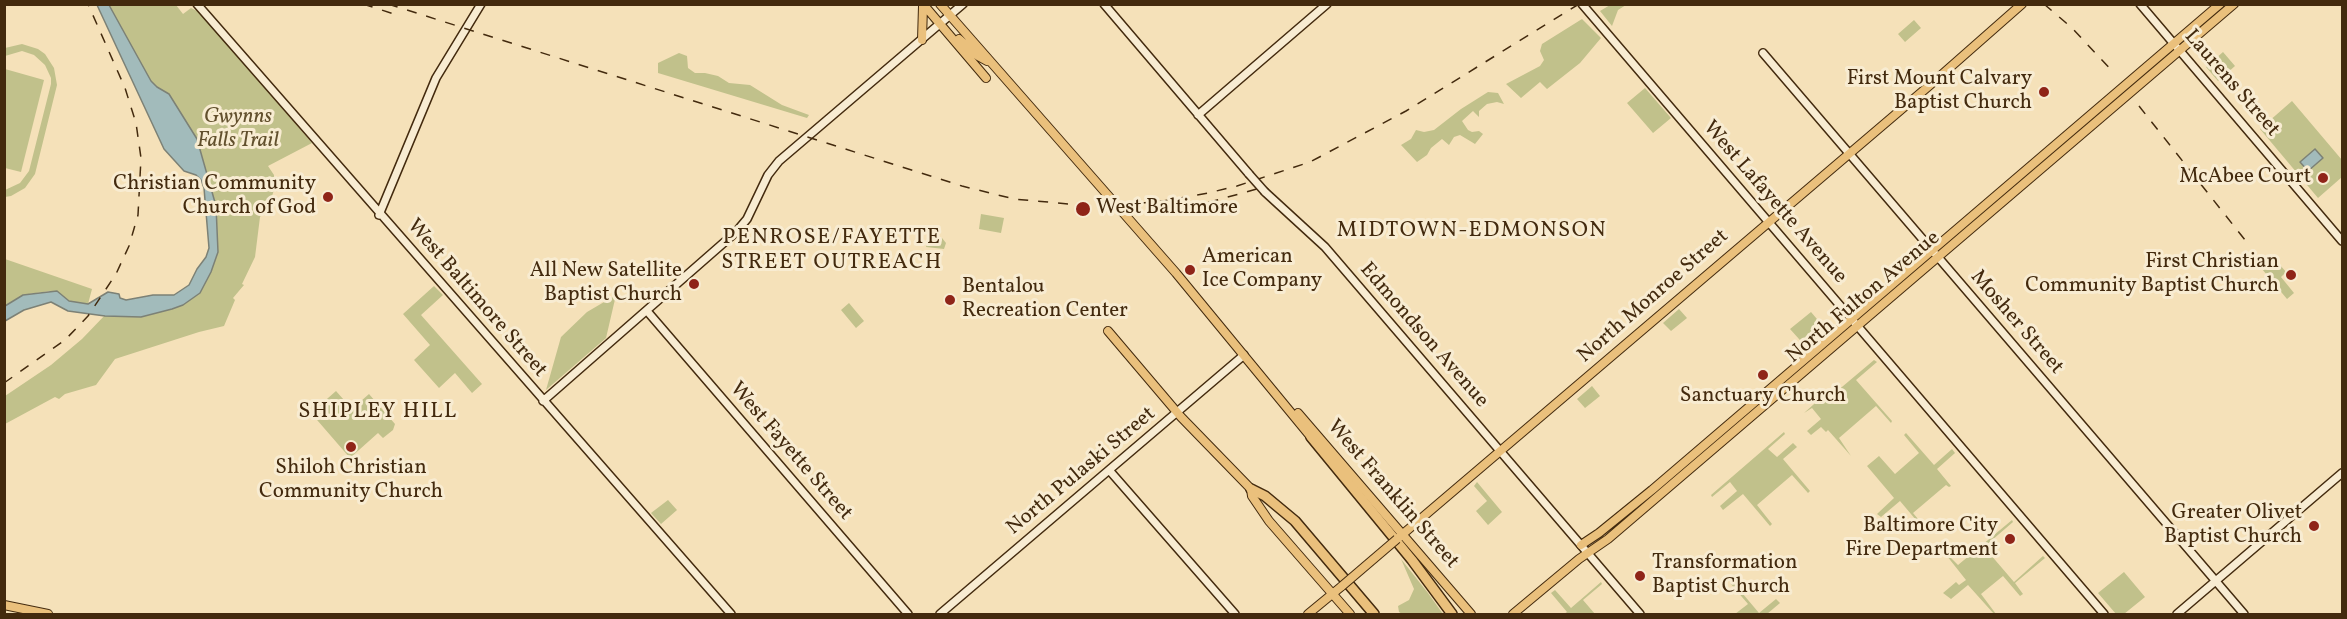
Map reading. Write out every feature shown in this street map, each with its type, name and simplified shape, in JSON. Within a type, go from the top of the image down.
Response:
[{"type":"highway","points":[[1311,437],[1332,470],[1425,585],[1446,615]]},
{"type":"highway","points":[[1311,437],[1412,560],[1452,615]]},
{"type":"highway","points":[[1251,489],[1265,496],[1296,521],[1374,615]]},
{"type":"main road","points":[[923,4],[986,78]]},
{"type":"main road","points":[[922,40],[923,4]]},
{"type":"main road","name":"West Franklin Street","points":[[940,4],[1244,355],[1311,437]]},
{"type":"main road","name":"North Monroe Street","points":[[1308,615],[2022,4]]},
{"type":"main road","name":"North Fulton Avenue","points":[[1513,615],[1608,540],[1855,323],[1933,251],[2220,4]]},
{"type":"main road","name":"North Fulton Avenue","points":[[1581,545],[1599,533],[1855,323],[1939,258],[2234,4]]},
{"type":"main road","points":[[940,24],[948,28],[978,56],[991,63]]},
{"type":"main road","points":[[1108,331],[1177,413],[1251,489],[1252,496],[1269,521],[1350,615]]},
{"type":"main road","name":"West Franklin Street","points":[[1283,403],[1296,411],[1400,537],[1470,615]]},
{"type":"main road","points":[[4,605],[48,615]]},
{"type":"street","name":"West Baltimore Street","points":[[197,4],[379,215],[731,615]]},
{"type":"street","points":[[379,215],[436,78],[481,4]]},
{"type":"street","points":[[543,401],[736,232],[747,219],[768,175],[779,160],[963,4]]},
{"type":"street","name":"Edmondson Avenue","points":[[1104,4],[1264,192],[1325,247],[1641,615]]},
{"type":"street","points":[[1198,115],[1327,4]]},
{"type":"street","name":"West Lafayette Avenue","points":[[1582,4],[2104,615]]},
{"type":"street","name":"Laurens Street","points":[[2140,4],[2343,241]]},
{"type":"street","name":"Mosher Street","points":[[1763,53],[2244,615]]},
{"type":"street","name":"West Fayette Street","points":[[647,311],[908,615]]},
{"type":"street","name":"North Pulaski Street","points":[[940,615],[1244,355]]},
{"type":"street","points":[[1109,470],[1235,615]]},
{"type":"street","points":[[2177,615],[2343,473]]},
{"type":"green space","name":"Gwynns Falls Trail","points":[[103,5],[176,5],[183,14],[191,8],[199,12],[312,143],[268,166],[274,175],[274,190],[260,217],[255,257],[242,284],[244,285],[233,298],[235,300],[224,326],[115,359],[96,385],[65,394],[59,399],[55,397],[5,424],[5,396],[51,365],[82,339],[107,313],[187,293],[214,246],[204,173],[144,84]]},
{"type":"green space","points":[[1610,5],[1626,5],[1618,10],[1612,26],[1600,11]]},
{"type":"green space","points":[[1582,19],[1601,38],[1580,63],[1547,89],[1540,82],[1521,98],[1506,84],[1540,66],[1544,60],[1540,51],[1542,44]]},
{"type":"green space","points":[[1914,20],[1921,28],[1905,42],[1898,34]]},
{"type":"green space","points":[[22,44],[45,54],[54,68],[57,85],[35,174],[25,188],[5,197],[5,190],[20,183],[29,171],[51,84],[51,78],[45,65],[34,55],[22,51],[5,56],[5,48]]},
{"type":"green space","points":[[2223,52],[2235,66],[2218,81],[2206,67]]},
{"type":"green space","points":[[679,53],[687,56],[688,68],[695,73],[718,76],[729,83],[750,85],[782,105],[809,115],[807,118],[658,73],[658,63]]},
{"type":"green space","points":[[5,69],[44,80],[21,172],[5,168]]},
{"type":"green space","points":[[1645,88],[1671,118],[1653,133],[1627,103]]},
{"type":"green space","points":[[1488,92],[1498,93],[1504,104],[1497,102],[1487,104],[1479,111],[1479,117],[1473,111],[1462,121],[1468,130],[1479,131],[1483,134],[1475,144],[1460,135],[1454,137],[1449,145],[1442,139],[1417,162],[1401,145],[1411,139],[1416,130],[1424,132],[1434,130]]},
{"type":"green space","points":[[2292,101],[2342,160],[2342,177],[2318,198],[2260,129]]},
{"type":"green space","points":[[981,214],[1004,218],[1001,233],[979,229]]},
{"type":"green space","points":[[942,238],[946,243],[944,249],[926,247],[927,241]]},
{"type":"green space","points":[[2274,258],[2286,272],[2281,277],[2294,293],[2287,299],[2262,269]]},
{"type":"green space","points":[[5,259],[92,289],[88,304],[69,301],[57,292],[50,291],[29,294],[5,306]]},
{"type":"green space","points":[[434,286],[443,295],[421,315],[482,384],[472,393],[455,373],[439,388],[414,360],[430,345],[403,314]]},
{"type":"green space","points":[[616,295],[606,338],[546,390],[561,337],[587,312]]},
{"type":"green space","points":[[849,303],[864,321],[856,328],[841,310]]},
{"type":"green space","points":[[1679,309],[1687,318],[1671,331],[1663,323]]},
{"type":"green space","points":[[1811,312],[1828,332],[1808,349],[1790,329]]},
{"type":"green space","points":[[1874,360],[1877,362],[1856,380],[1892,421],[1891,423],[1876,406],[1839,438],[1851,456],[1828,430],[1826,432],[1821,427],[1811,435],[1807,431],[1821,419],[1812,408],[1804,413],[1832,388],[1836,392]]},
{"type":"green space","points":[[1592,386],[1600,396],[1585,408],[1577,399]]},
{"type":"green space","points":[[336,391],[352,409],[369,394],[395,424],[393,430],[383,438],[378,433],[350,458],[311,413]]},
{"type":"green space","points":[[1784,432],[1785,434],[1768,449],[1777,457],[1793,443],[1797,447],[1783,459],[1810,491],[1808,493],[1792,475],[1757,505],[1772,524],[1770,526],[1743,494],[1723,510],[1720,506],[1737,491],[1730,482],[1712,497],[1711,495]]},
{"type":"green space","points":[[1906,433],[1934,465],[1952,449],[1955,453],[1937,469],[1951,486],[1946,485],[1913,513],[1929,532],[1927,533],[1900,501],[1881,517],[1877,514],[1894,498],[1867,466],[1879,456],[1895,474],[1919,453],[1904,435]]},
{"type":"green space","points":[[1477,482],[1502,512],[1488,525],[1476,511],[1487,501],[1474,486]]},
{"type":"green space","points":[[668,500],[677,510],[661,524],[651,513]]},
{"type":"green space","points":[[2012,520],[2013,522],[1984,547],[2014,582],[2043,556],[2045,558],[2015,583],[2023,594],[2020,596],[2003,576],[1981,594],[1996,614],[1994,614],[1968,585],[1951,599],[1943,593],[1956,582],[1959,585],[1966,580],[1939,546],[1958,565]]},
{"type":"green space","points":[[1401,559],[1443,614],[1402,614],[1399,612],[1398,606],[1409,600],[1414,589]]},
{"type":"green space","points":[[2124,572],[2145,597],[2124,614],[2116,614],[2098,593]]},
{"type":"green space","points":[[1732,581],[1759,613],[1776,599],[1780,603],[1767,614],[1735,614],[1748,604],[1730,583]]},
{"type":"green space","points":[[1601,582],[1602,584],[1583,600],[1595,614],[1564,614],[1567,612],[1551,593],[1555,590],[1571,608]]},
{"type":"water","points":[[97,5],[109,5],[151,81],[169,94],[197,139],[216,206],[218,252],[200,293],[183,305],[172,309],[141,317],[105,316],[68,311],[51,302],[24,310],[5,321],[5,306],[23,295],[57,291],[69,301],[88,304],[108,292],[119,294],[120,298],[126,300],[153,295],[174,295],[189,285],[209,248],[204,188],[201,180],[196,175],[184,171],[164,149]]},
{"type":"water","points":[[2315,149],[2323,158],[2308,171],[2300,162]]},
{"type":"railway","points":[[4,383],[65,340],[88,316],[116,274],[129,246],[138,215],[141,158],[136,123],[125,88],[88,4]]},
{"type":"railway","points":[[363,4],[397,15]]},
{"type":"railway","points":[[388,4],[962,186],[1014,199],[1091,206],[1157,202],[1208,193],[1310,162],[1406,111],[1579,4]]},
{"type":"railway","points":[[2044,4],[2072,28],[2115,74]]},
{"type":"railway","points":[[2139,106],[2245,240]]},
{"type":"railway","points":[[1169,209],[1210,202],[1257,189]]},
{"type":"place","name":"First Mount Calvary Baptist Church","points":[[2044,92]]},
{"type":"place","name":"McAbee Court","points":[[2323,178]]},
{"type":"place","name":"Christian Community Church of God","points":[[328,197]]},
{"type":"place","name":"West Baltimore","points":[[1083,209]]},
{"type":"place","name":"American Ice Company","points":[[1190,270]]},
{"type":"place","name":"First Christian Community Baptist Church","points":[[2291,275]]},
{"type":"place","name":"All New Satellite Baptist Church","points":[[694,284]]},
{"type":"place","name":"Bentalou Recreation Center","points":[[950,300]]},
{"type":"place","name":"Sanctuary Church","points":[[1763,375]]},
{"type":"place","name":"Shiloh Christian Community Church","points":[[351,447]]},
{"type":"place","name":"Greater Olivet Baptist Church","points":[[2314,526]]},
{"type":"place","name":"Baltimore City Fire Department","points":[[2010,539]]},
{"type":"place","name":"Transformation Baptist Church","points":[[1640,576]]},
{"type":"district","name":"MIDTOWN-EDMONSON","points":[[1472,232]]},
{"type":"district","name":"PENROSE/FAYETTE STREET OUTREACH","points":[[832,252]]},
{"type":"district","name":"SHIPLEY HILL","points":[[378,413]]}]
